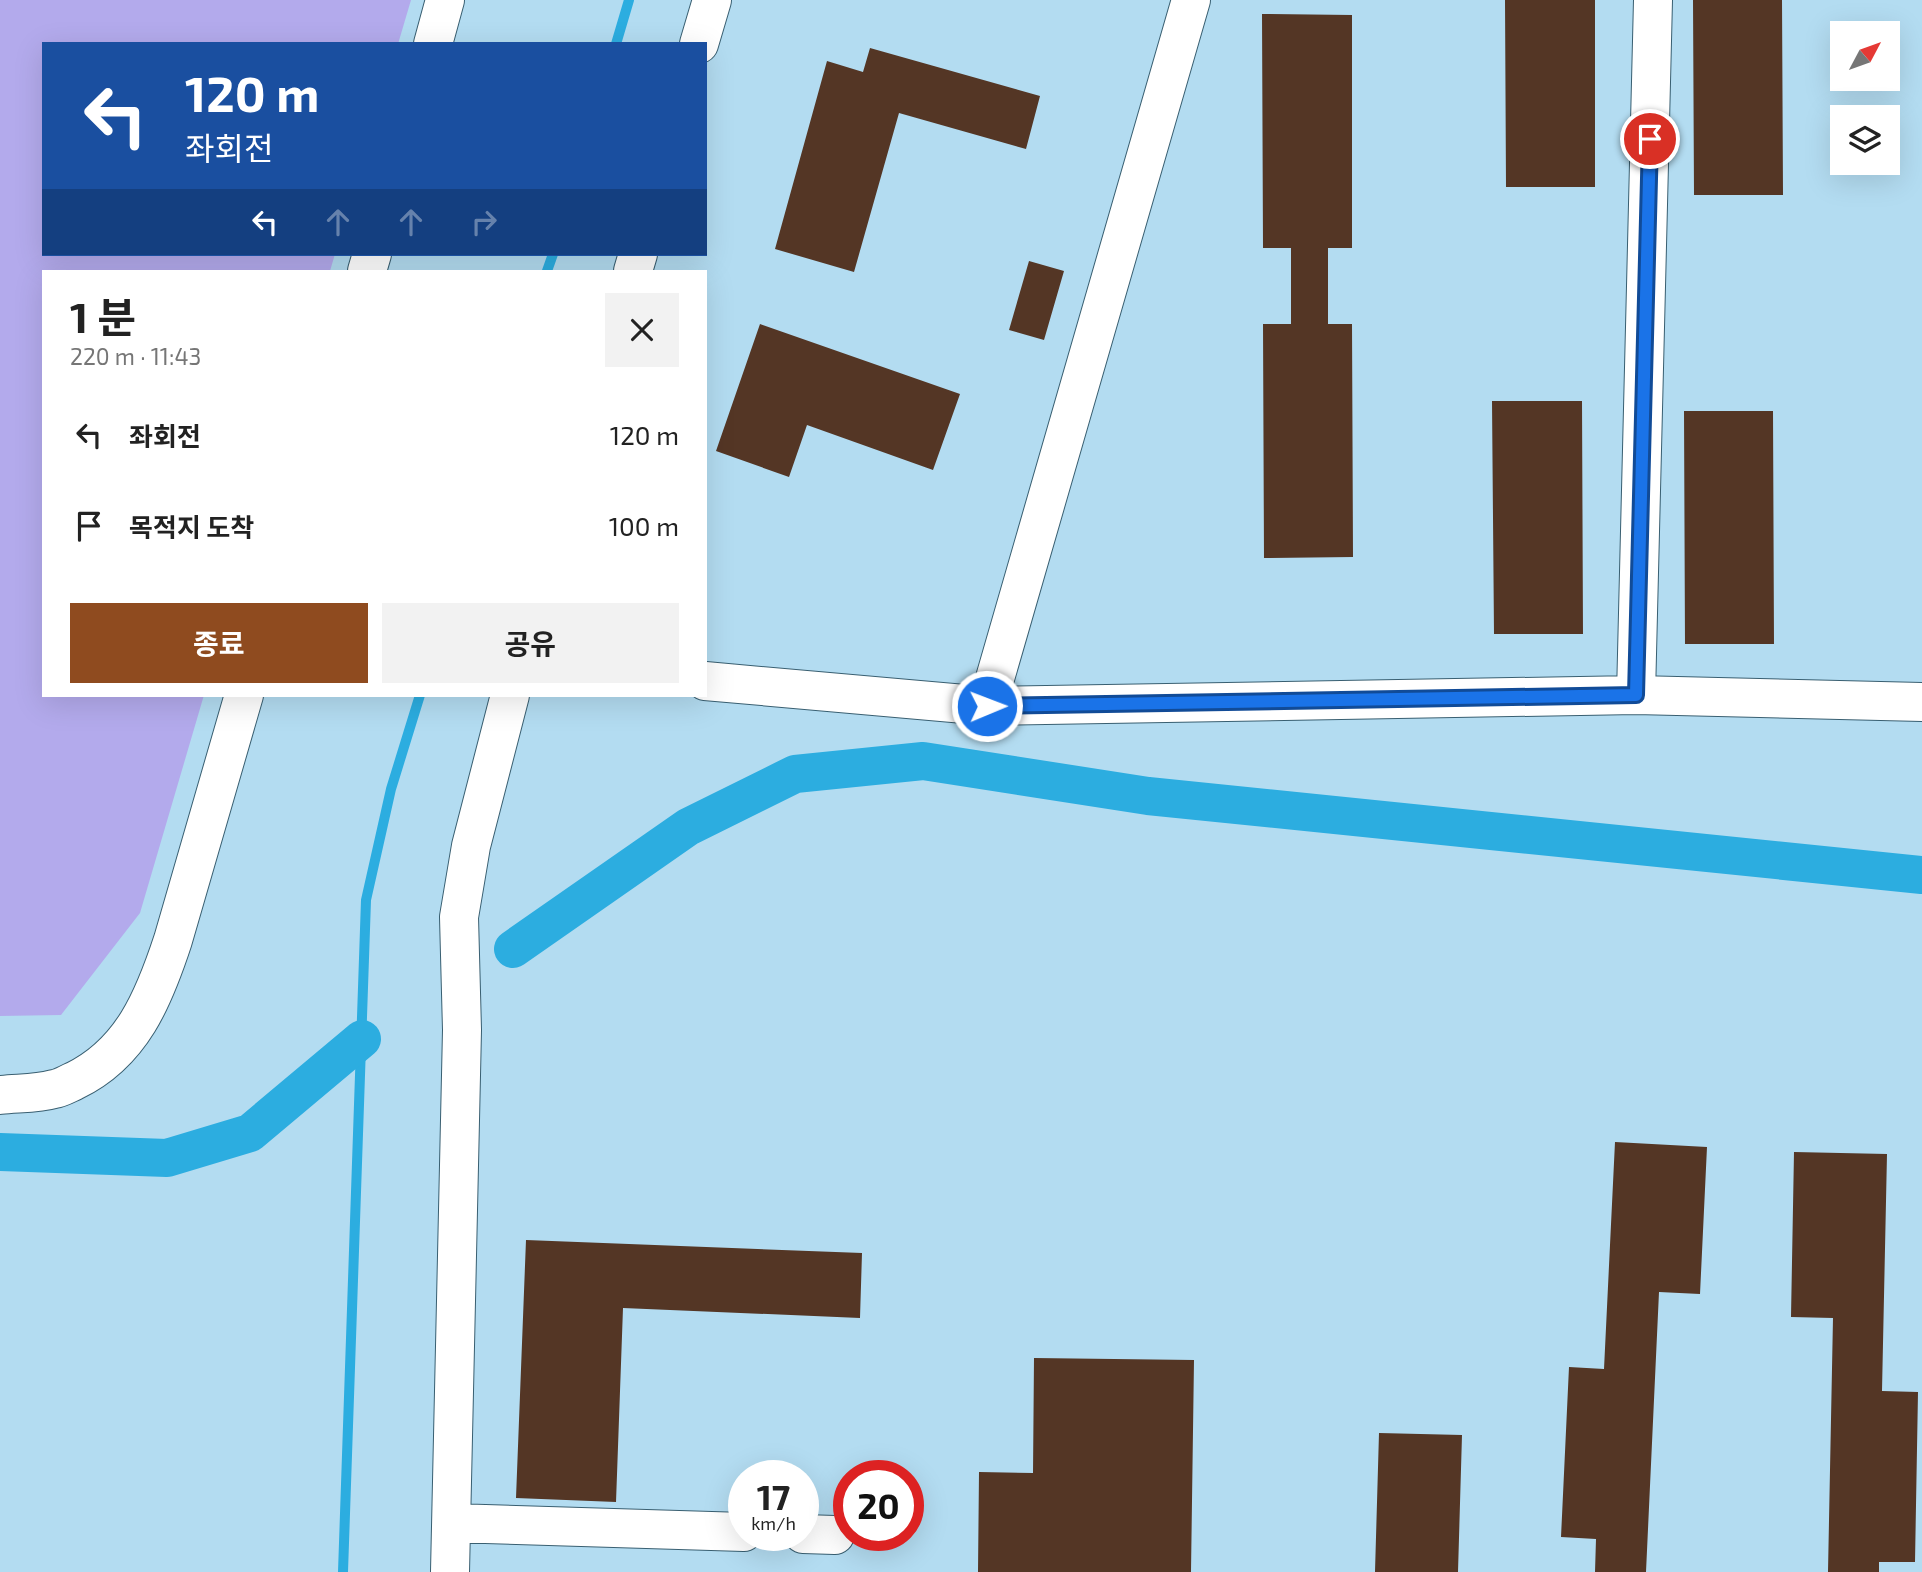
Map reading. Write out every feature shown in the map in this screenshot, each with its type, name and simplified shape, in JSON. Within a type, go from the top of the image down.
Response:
[{"type":"street","points":[[434,42],[445,0]]},
{"type":"street","points":[[700,42],[712,0]]},
{"type":"street","points":[[987,706],[1191,0]]},
{"type":"street","points":[[1636,695],[1653,0]]},
{"type":"street","points":[[707,681],[987,706],[1636,695],[1922,702]]},
{"type":"street","points":[[0,1095],[55,1089],[91,1073],[123,1045],[146,1012],[173,940],[243,697]]},
{"type":"street","points":[[450,1572],[461,1044],[460,918],[471,846],[509,697]]},
{"type":"street","points":[[452,1523],[728,1532]]},
{"type":"shaded area","points":[[0,0],[411,0],[399,42],[42,42],[42,256],[334,256],[330,270],[42,270],[42,697],[203,697],[140,913],[61,1015],[0,1016]]},
{"type":"building","points":[[1505,0],[1595,0],[1595,187],[1506,187]]},
{"type":"building","points":[[1693,0],[1782,0],[1783,195],[1694,195]]},
{"type":"building","points":[[1262,14],[1352,15],[1352,248],[1328,248],[1328,324],[1352,324],[1353,557],[1264,558],[1263,324],[1291,324],[1291,248],[1263,248]]},
{"type":"building","points":[[870,48],[1040,96],[1026,149],[899,113],[854,272],[775,249],[827,61],[863,72]]},
{"type":"building","points":[[1029,261],[1064,271],[1044,340],[1009,330]]},
{"type":"building","points":[[760,324],[960,394],[933,470],[807,425],[789,477],[716,451]]},
{"type":"building","points":[[1492,401],[1582,401],[1583,634],[1494,634]]},
{"type":"building","points":[[1684,411],[1773,411],[1774,644],[1685,644]]},
{"type":"building","points":[[1615,1142],[1707,1147],[1700,1294],[1659,1292],[1646,1572],[1595,1572],[1596,1539],[1561,1537],[1569,1367],[1604,1369]]},
{"type":"building","points":[[1794,1152],[1887,1154],[1882,1391],[1918,1392],[1915,1562],[1879,1562],[1879,1572],[1828,1572],[1833,1318],[1791,1317]]},
{"type":"building","points":[[526,1240],[862,1253],[860,1318],[623,1308],[616,1502],[516,1498]]},
{"type":"building","points":[[1034,1358],[1194,1360],[1191,1572],[978,1572],[979,1472],[1033,1473]]},
{"type":"building","points":[[1379,1433],[1462,1435],[1458,1572],[1375,1572]]},
{"type":"waterway","points":[[617,42],[629,0]]},
{"type":"waterway","points":[[547,270],[552,256]]},
{"type":"waterway","points":[[343,1572],[366,900],[391,789],[419,697]]},
{"type":"waterway","points":[[513,949],[688,827],[795,774],[923,761],[1148,796],[1922,875]]},
{"type":"waterway","points":[[0,1152],[167,1158],[250,1133],[362,1039]]},
{"type":"route","points":[[987,706],[1636,695],[1650,139]]}]
